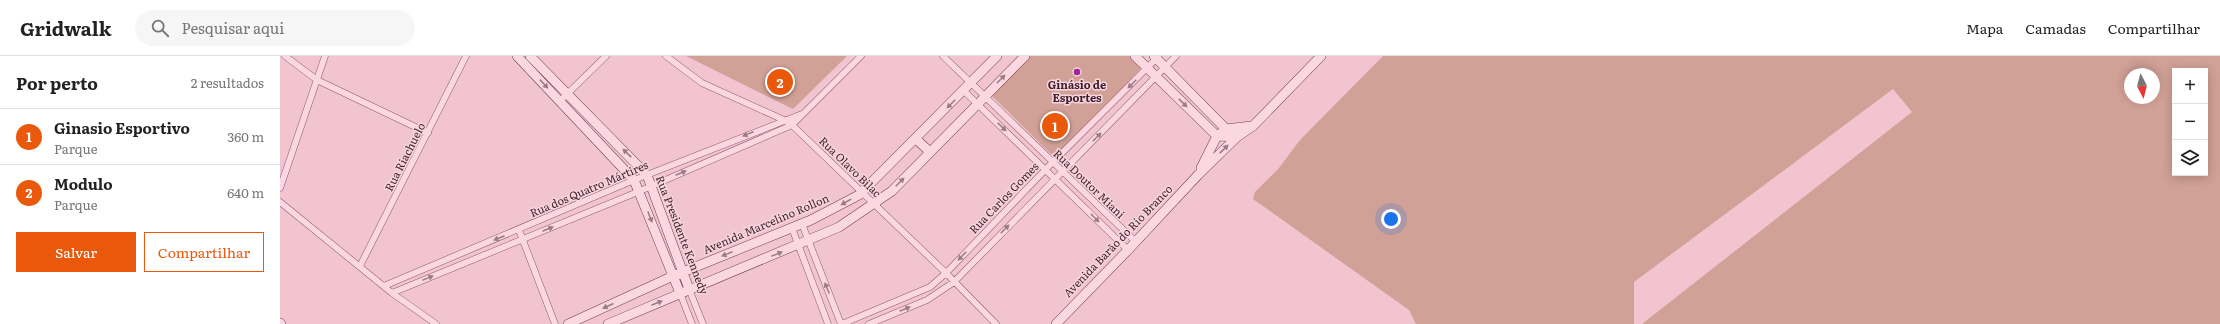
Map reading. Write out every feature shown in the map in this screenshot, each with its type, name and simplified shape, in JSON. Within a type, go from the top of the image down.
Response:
[{"type":"street","points":[[285,56],[317,80],[428,133]]},
{"type":"street","points":[[280,188],[325,56]]},
{"type":"street","name":"Rua Riachuelo","points":[[360,266],[466,56]]},
{"type":"street","name":"Rua Presidente Kennedy","points":[[517,56],[647,175],[703,324]]},
{"type":"street","name":"Rua Presidente Kennedy","points":[[530,56],[563,98],[634,180],[640,191],[692,324]]},
{"type":"street","points":[[563,98],[606,56]]},
{"type":"street","name":"Rua Olavo Bilac","points":[[666,56],[702,83],[792,125],[946,273],[996,324]]},
{"type":"street","name":"Rua dos Quatro Mártires","points":[[392,293],[652,186],[792,125],[861,56]]},
{"type":"street","name":"Rua Doutor Miani","points":[[943,56],[972,82],[1052,163],[1136,242]]},
{"type":"street","name":"Avenida Marcelino Rollon","points":[[568,324],[673,276],[802,224],[862,192],[998,56]]},
{"type":"street","points":[[608,324],[690,288],[808,241],[839,227],[892,190],[1025,56]]},
{"type":"street","points":[[1135,56],[1217,136],[1237,137]]},
{"type":"street","name":"Rua Carlos Gomes","points":[[869,324],[927,300],[954,282],[1176,56]]},
{"type":"street","name":"Avenida Barão do Rio Branco","points":[[1056,324],[1136,242],[1198,175],[1237,137],[1252,126],[1321,56]]},
{"type":"street","points":[[1157,57],[1226,129],[1237,137]]},
{"type":"street","name":"Rua Carlos Gomes","points":[[842,324],[930,287],[946,273],[1046,169],[1148,68],[1157,57]]},
{"type":"street","name":"Rua Doutor Miani","points":[[964,91],[1128,250]]},
{"type":"street","name":"Rua dos Quatro Mártires","points":[[384,286],[634,180],[803,113]]},
{"type":"street","points":[[1226,129],[1252,126]]},
{"type":"street","name":"Avenida Barão do Rio Branco","points":[[1198,175],[1217,136],[1226,129]]},
{"type":"street","points":[[916,139],[930,152]]},
{"type":"street","points":[[700,154],[704,163]]},
{"type":"street","points":[[280,202],[392,293],[436,324]]},
{"type":"street","points":[[802,224],[842,324]]},
{"type":"street","points":[[792,228],[828,324]]},
{"type":"street","points":[[519,230],[555,324]]},
{"type":"street","points":[[553,317],[559,324]]},
{"type":"shaded area","points":[[686,56],[847,56],[793,109]]},
{"type":"shaded area","points":[[1028,56],[1131,56],[1142,67],[1056,159],[989,93]]},
{"type":"shaded area","points":[[1383,56],[2220,56],[2220,324],[1642,324],[1912,112],[1893,89],[1634,282],[1634,324],[1416,324],[1409,310],[1253,199],[1255,192],[1279,168],[1300,140]]},
{"type":"place","name":"Ginásio de Esportes","points":[[1077,72]]},
{"type":"place","name":"Modulo","points":[[780,82]]},
{"type":"place","name":"Ginasio Esportivo","points":[[1055,126]]}]
